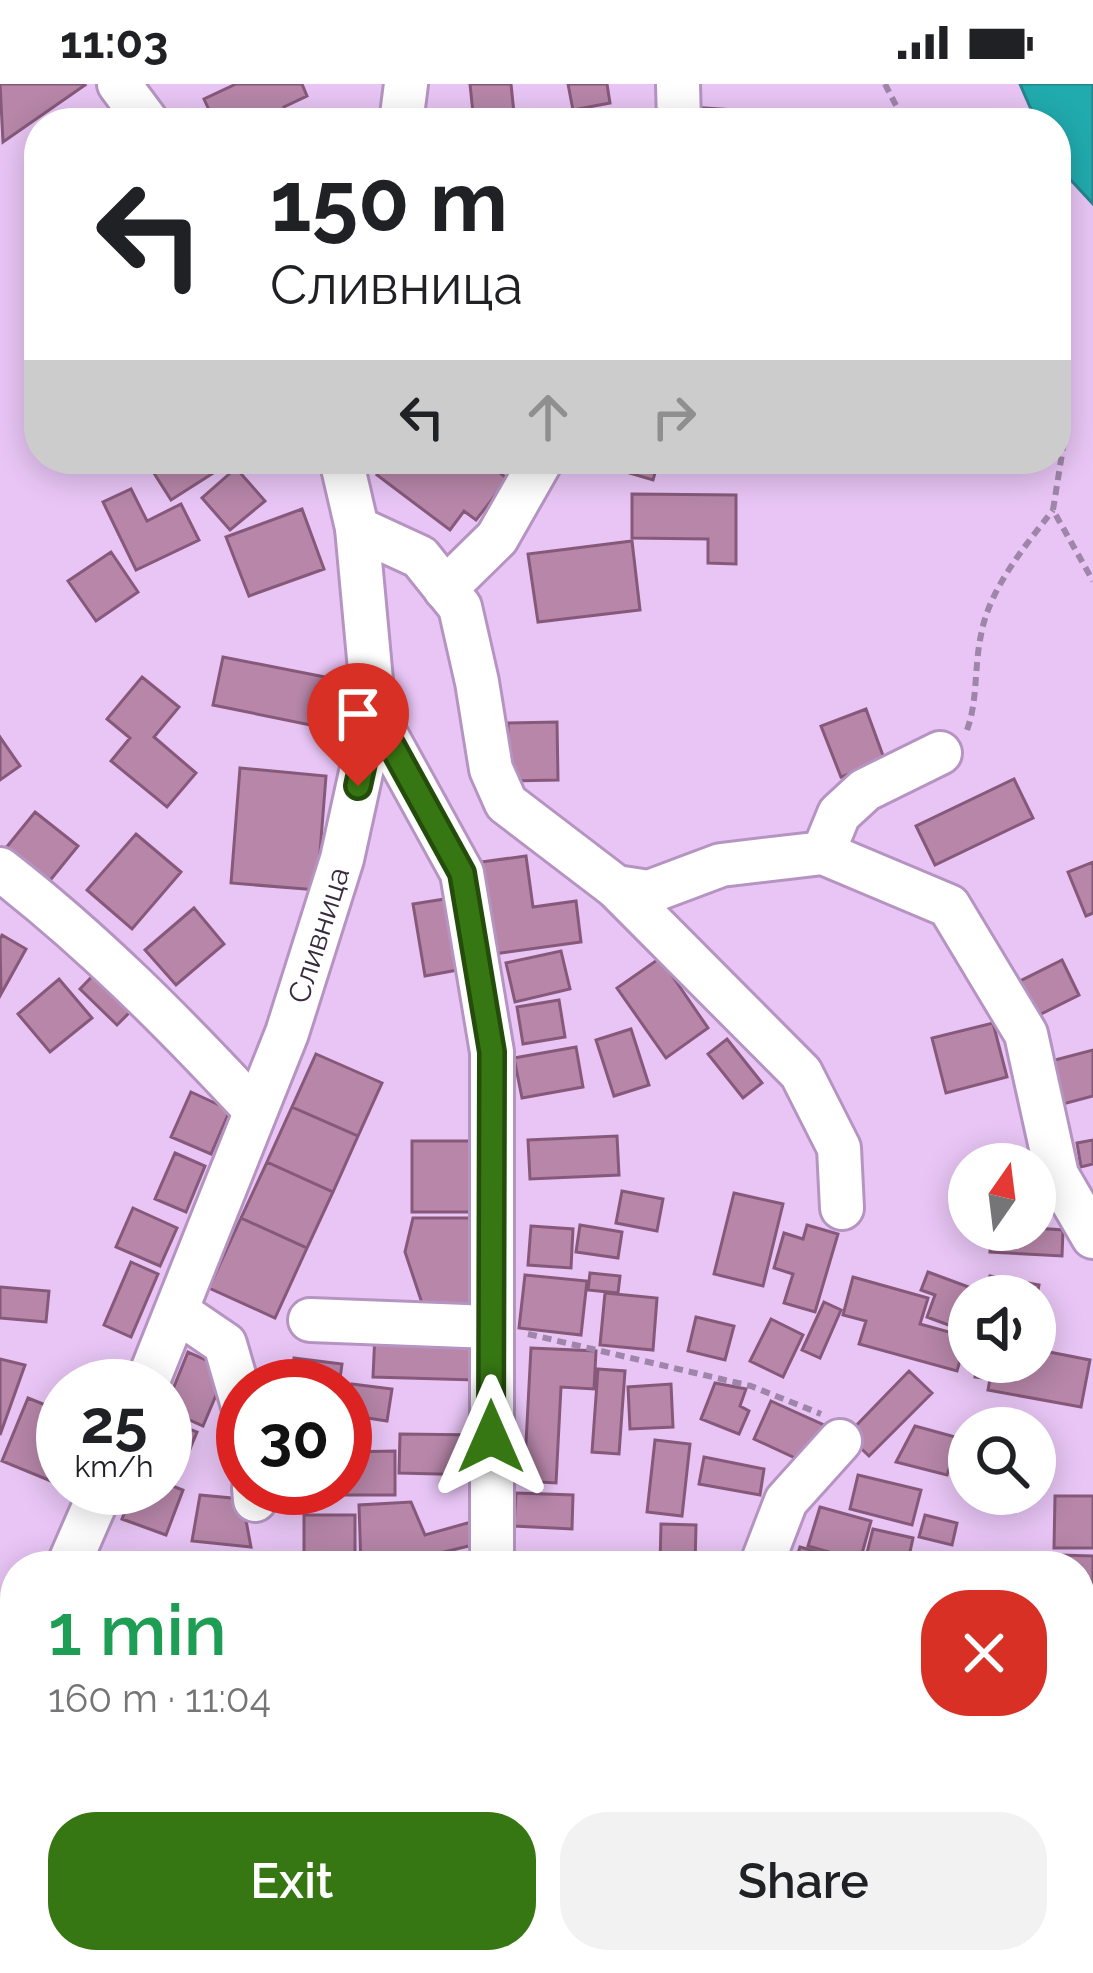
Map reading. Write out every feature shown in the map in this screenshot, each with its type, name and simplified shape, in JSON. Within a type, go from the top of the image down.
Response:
[{"type":"street","name":"Сливница","points":[[158,1359],[287,1033],[342,859],[374,713],[357,528],[344,474]]},
{"type":"street","points":[[445,589],[497,538],[533,474]]},
{"type":"street","points":[[357,528],[420,557],[460,607],[491,769],[506,803],[616,887],[800,1073],[838,1148],[842,1208]]},
{"type":"street","points":[[374,713],[462,873],[492,1052],[492,1551]]},
{"type":"street","points":[[823,853],[839,814],[866,790],[940,752]]},
{"type":"street","points":[[616,887],[649,892],[721,865],[823,853],[949,906],[1026,1034],[1057,1175],[1093,1237]]},
{"type":"street","points":[[0,869],[60,915],[158,1006],[254,1109]]},
{"type":"street","points":[[178,1312],[225,1344],[229,1359]]},
{"type":"street","points":[[310,1320],[491,1327]]},
{"type":"street","points":[[767,1551],[786,1501],[841,1441]]},
{"type":"street","points":[[75,1551],[90,1515]]},
{"type":"path","points":[[940,752],[969,729],[981,632],[1012,564],[1053,510],[1059,474]]},
{"type":"path","points":[[1053,510],[1093,581]]},
{"type":"path","points":[[491,1327],[751,1386],[819,1410],[841,1441]]},
{"type":"shaded area","points":[[1020,84],[1093,84],[1093,204],[1071,180],[1071,108],[1030,108]]},
{"type":"building","points":[[0,84],[85,85],[52,108],[24,108],[24,127],[3,142]]},
{"type":"building","points":[[236,84],[302,84],[307,96],[284,108],[208,108],[204,99]]},
{"type":"building","points":[[470,84],[511,84],[513,108],[472,108]]},
{"type":"building","points":[[568,84],[607,84],[610,103],[573,108]]},
{"type":"building","points":[[155,474],[212,474],[171,500]]},
{"type":"building","points":[[229,474],[241,474],[265,501],[230,530],[202,498]]},
{"type":"building","points":[[501,474],[508,479],[476,520],[464,511],[450,530],[377,475]]},
{"type":"building","points":[[131,489],[147,521],[181,504],[199,540],[136,570],[103,502]]},
{"type":"building","points":[[632,494],[736,495],[736,564],[708,563],[708,539],[632,538]]},
{"type":"building","points":[[302,509],[324,569],[249,596],[226,537]]},
{"type":"building","points":[[632,541],[640,610],[538,622],[528,554]]},
{"type":"building","points":[[111,552],[138,592],[96,621],[68,581]]},
{"type":"building","points":[[223,657],[340,680],[330,729],[213,705]]},
{"type":"building","points":[[142,677],[179,707],[154,737],[196,773],[167,807],[111,761],[130,738],[107,719]]},
{"type":"building","points":[[866,709],[885,761],[841,777],[821,726]]},
{"type":"building","points":[[557,722],[558,780],[508,781],[508,723]]},
{"type":"building","points":[[0,737],[20,766],[0,780]]},
{"type":"building","points":[[240,768],[326,776],[317,890],[231,883]]},
{"type":"building","points":[[1014,779],[1033,818],[935,865],[916,826]]},
{"type":"building","points":[[35,812],[78,846],[48,883],[5,849]]},
{"type":"building","points":[[136,834],[181,872],[132,929],[87,890]]},
{"type":"building","points":[[526,856],[533,907],[576,901],[581,942],[494,954],[481,862]]},
{"type":"building","points":[[1093,862],[1093,913],[1086,916],[1068,872]]},
{"type":"building","points":[[451,898],[463,969],[425,976],[413,904]]},
{"type":"building","points":[[194,908],[224,944],[176,985],[145,950]]},
{"type":"building","points":[[2,935],[26,949],[1,994],[0,939]]},
{"type":"building","points":[[561,951],[570,989],[515,1002],[506,963]]},
{"type":"building","points":[[660,958],[708,1028],[666,1058],[617,988]]},
{"type":"building","points":[[1062,960],[1079,995],[1031,1019],[1014,984]]},
{"type":"building","points":[[102,966],[140,1002],[117,1025],[80,989]]},
{"type":"building","points":[[59,979],[92,1018],[50,1052],[18,1014]]},
{"type":"building","points":[[559,1000],[565,1037],[523,1044],[517,1007]]},
{"type":"building","points":[[993,1023],[1007,1077],[946,1093],[932,1038]]},
{"type":"building","points":[[631,1029],[649,1085],[614,1096],[596,1040]]},
{"type":"building","points":[[727,1039],[762,1083],[743,1098],[708,1054]]},
{"type":"building","points":[[576,1047],[583,1087],[522,1098],[514,1058]]},
{"type":"building","points":[[1093,1050],[1093,1096],[1063,1104],[1051,1061]]},
{"type":"building","points":[[316,1054],[382,1083],[358,1136],[292,1107]]},
{"type":"building","points":[[191,1092],[230,1110],[211,1154],[171,1137]]},
{"type":"building","points":[[292,1107],[358,1136],[333,1192],[267,1162]]},
{"type":"building","points":[[617,1136],[619,1175],[530,1179],[528,1140]]},
{"type":"building","points":[[1093,1140],[1093,1164],[1081,1167],[1077,1143]]},
{"type":"building","points":[[412,1141],[483,1141],[483,1212],[412,1212]]},
{"type":"building","points":[[175,1153],[205,1166],[186,1212],[155,1199]]},
{"type":"building","points":[[267,1162],[333,1192],[307,1248],[241,1218]]},
{"type":"building","points":[[622,1191],[663,1199],[657,1231],[616,1223]]},
{"type":"building","points":[[734,1193],[783,1204],[763,1286],[714,1274]]},
{"type":"building","points":[[133,1208],[177,1228],[160,1266],[116,1247]]},
{"type":"building","points":[[241,1218],[307,1248],[275,1318],[209,1288]]},
{"type":"building","points":[[413,1218],[482,1218],[480,1315],[425,1312],[405,1252]]},
{"type":"building","points":[[580,1225],[622,1232],[618,1258],[576,1252]]},
{"type":"building","points":[[807,1225],[838,1234],[815,1312],[784,1303],[793,1274],[774,1268],[784,1233],[803,1239]]},
{"type":"building","points":[[531,1226],[573,1229],[571,1268],[528,1265]]},
{"type":"building","points":[[1056,1230],[1063,1230],[1062,1256],[990,1252],[1056,1251]]},
{"type":"building","points":[[131,1262],[158,1274],[131,1337],[104,1325]]},
{"type":"building","points":[[928,1272],[948,1279],[948,1325],[927,1317],[935,1295],[921,1290]]},
{"type":"building","points":[[590,1273],[620,1276],[618,1293],[588,1290]]},
{"type":"building","points":[[525,1275],[587,1281],[581,1335],[519,1328]]},
{"type":"building","points":[[853,1277],[928,1298],[920,1324],[948,1332],[948,1369],[859,1344],[866,1321],[843,1315]]},
{"type":"building","points":[[0,1287],[49,1291],[46,1322],[0,1318]]},
{"type":"building","points":[[605,1293],[657,1298],[653,1350],[600,1345]]},
{"type":"building","points":[[824,1302],[841,1310],[820,1358],[802,1350]]},
{"type":"building","points":[[696,1317],[734,1326],[725,1360],[688,1351]]},
{"type":"building","points":[[771,1319],[803,1335],[783,1377],[750,1361]]},
{"type":"building","points":[[375,1333],[476,1336],[475,1380],[373,1377]]},
{"type":"building","points":[[531,1348],[596,1351],[594,1389],[561,1387],[556,1483],[524,1481]]},
{"type":"building","points":[[188,1352],[216,1364],[216,1395],[203,1426],[192,1421],[192,1359],[185,1359]]},
{"type":"building","points":[[1056,1353],[1090,1360],[1081,1407],[988,1390],[989,1383],[1056,1383]]},
{"type":"building","points":[[0,1359],[25,1365],[0,1435]]},
{"type":"building","points":[[598,1369],[625,1371],[619,1454],[592,1452]]},
{"type":"building","points":[[909,1371],[932,1393],[869,1456],[847,1435]]},
{"type":"building","points":[[715,1383],[746,1389],[740,1406],[749,1411],[739,1434],[701,1419]]},
{"type":"building","points":[[671,1384],[673,1427],[630,1429],[628,1387]]},
{"type":"building","points":[[372,1386],[392,1389],[387,1421],[372,1419]]},
{"type":"building","points":[[28,1398],[36,1401],[36,1475],[2,1461]]},
{"type":"building","points":[[771,1401],[824,1425],[806,1463],[754,1439]]},
{"type":"building","points":[[915,1426],[948,1435],[947,1475],[896,1462]]},
{"type":"building","points":[[400,1434],[479,1435],[478,1475],[399,1473]]},
{"type":"building","points":[[655,1440],[690,1444],[682,1516],[647,1512]]},
{"type":"building","points":[[372,1451],[395,1451],[395,1495],[372,1495]]},
{"type":"building","points":[[704,1457],[764,1469],[760,1495],[699,1484]]},
{"type":"building","points":[[858,1475],[921,1490],[912,1525],[850,1509]]},
{"type":"building","points":[[516,1493],[573,1495],[572,1529],[514,1526]]},
{"type":"building","points":[[200,1495],[216,1497],[216,1515],[245,1515],[251,1547],[192,1541]]},
{"type":"building","points":[[1056,1496],[1093,1496],[1093,1548],[1054,1548]]},
{"type":"building","points":[[411,1502],[425,1535],[478,1520],[477,1544],[448,1551],[361,1551],[359,1515],[372,1515],[372,1504]]},
{"type":"building","points":[[820,1507],[871,1521],[863,1551],[808,1546]]},
{"type":"building","points":[[124,1515],[174,1515],[166,1535],[122,1519]]},
{"type":"building","points":[[304,1515],[355,1515],[355,1551],[304,1551]]},
{"type":"building","points":[[925,1515],[957,1523],[952,1545],[919,1537]]},
{"type":"building","points":[[661,1524],[696,1525],[695,1551],[660,1551]]},
{"type":"building","points":[[873,1529],[913,1538],[910,1551],[868,1551]]},
{"type":"route","points":[[358,786],[374,713],[462,873],[492,1052],[491,1437]]}]
